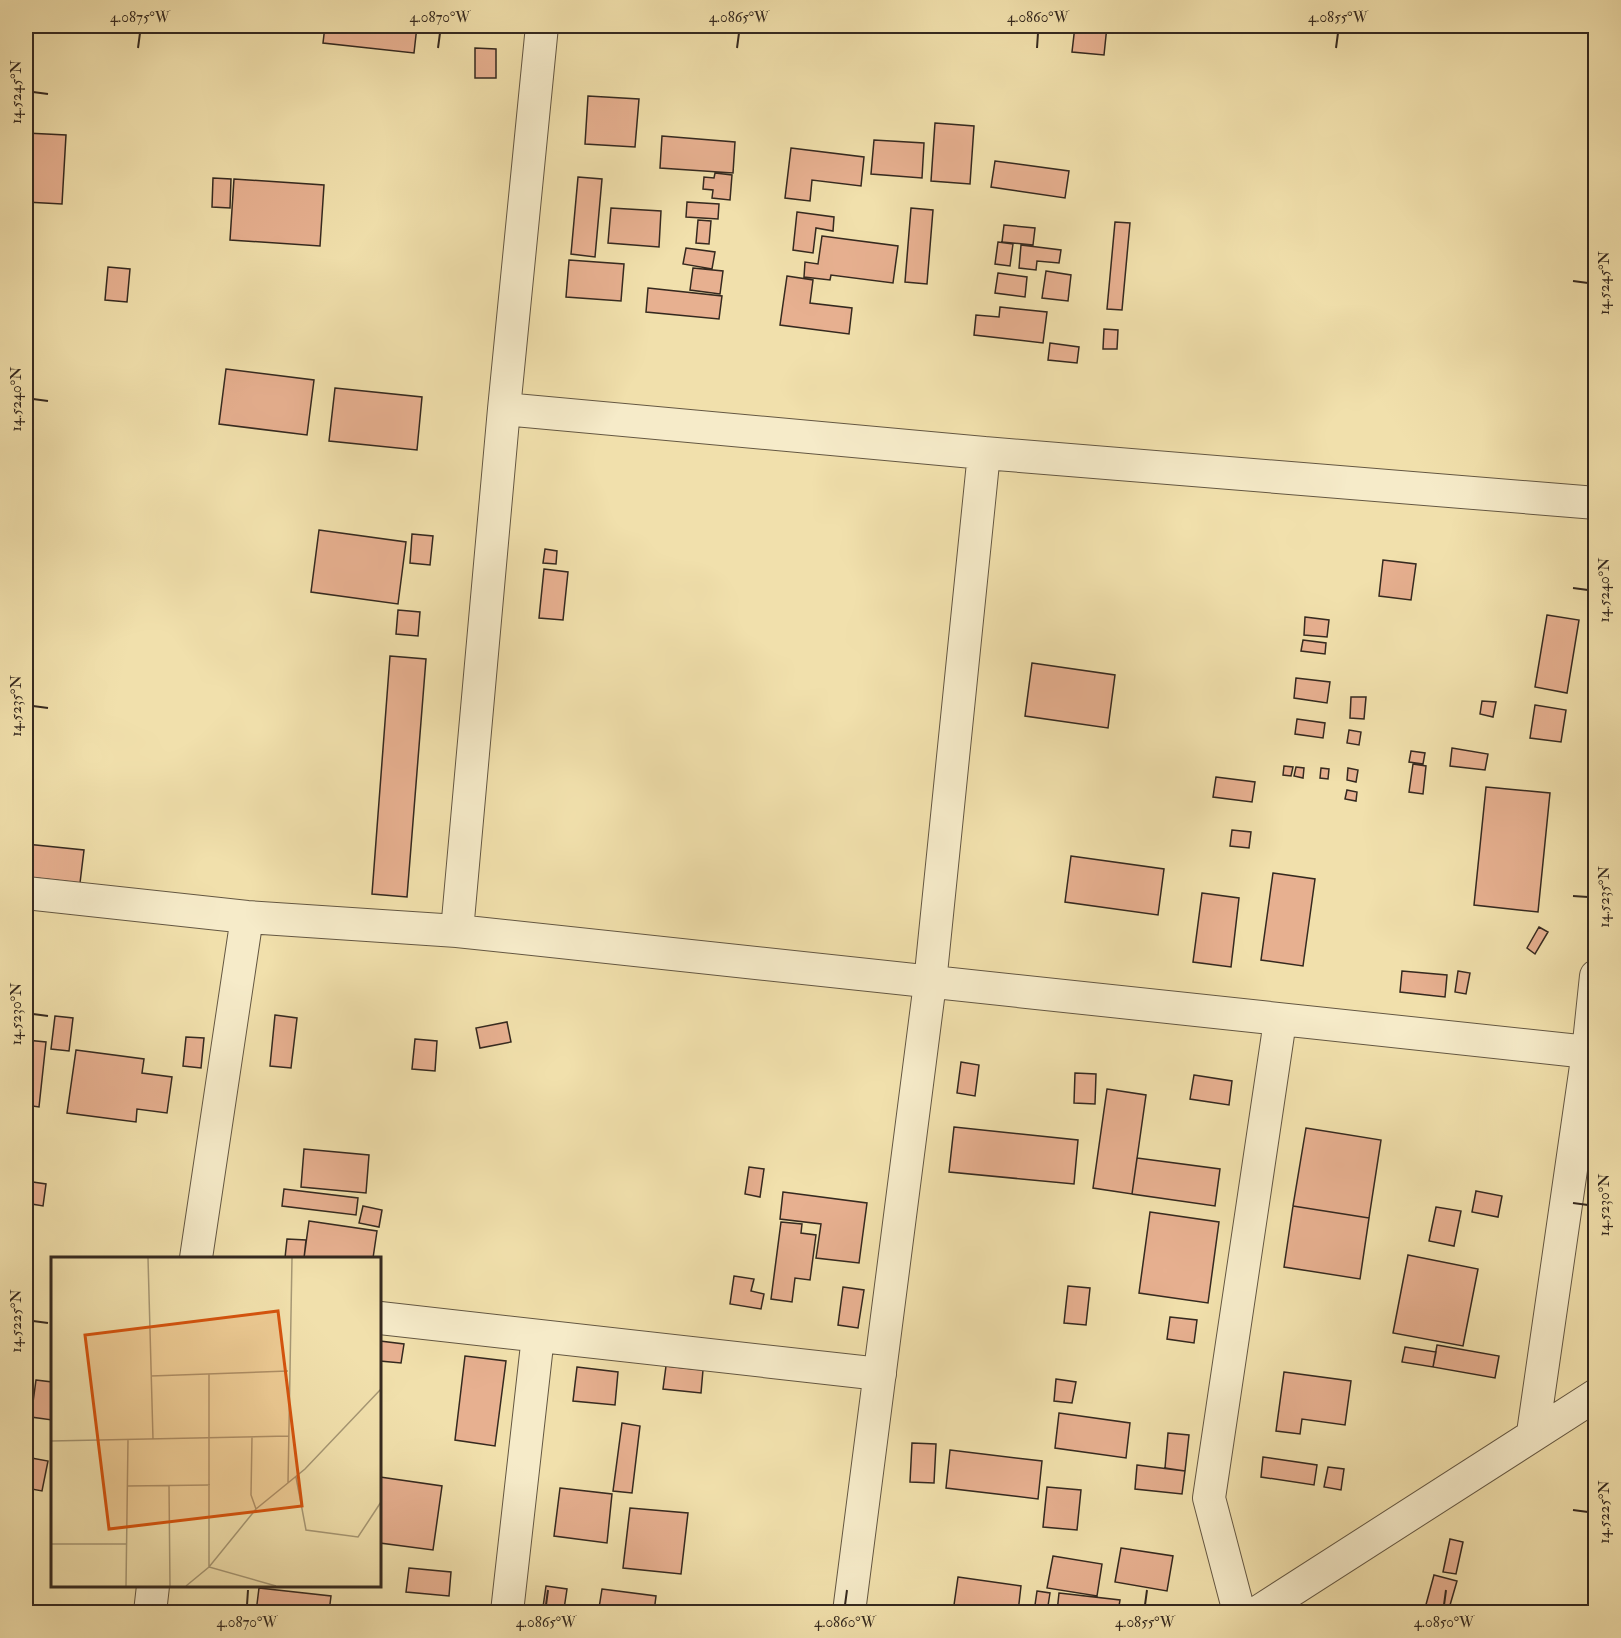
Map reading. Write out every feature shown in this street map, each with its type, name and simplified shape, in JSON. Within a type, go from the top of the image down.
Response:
[{"type":"street","points":[[457,931],[504,409],[542,26]]},
{"type":"street","points":[[504,409],[984,453],[1596,503]]},
{"type":"street","points":[[849,1612],[930,982],[984,453]]},
{"type":"street","points":[[26,893],[247,917],[457,931],[1280,1021],[1588,1052]]},
{"type":"street","points":[[196,1257],[247,917]]},
{"type":"street","points":[[1533,1433],[1588,1052],[1596,976]]},
{"type":"street","points":[[1239,1612],[1209,1498],[1280,1021]]},
{"type":"street","points":[[381,1318],[880,1374]]},
{"type":"street","points":[[507,1612],[538,1336]]},
{"type":"street","points":[[1258,1612],[1533,1433],[1596,1395]]},
{"type":"street","points":[[150,1612],[153,1587]]},
{"type":"building","points":[[325,26],[417,26],[414,53],[323,43]]},
{"type":"building","points":[[1075,26],[1107,26],[1104,55],[1072,52]]},
{"type":"building","points":[[475,48],[496,49],[496,78],[475,78]]},
{"type":"building","points":[[588,96],[639,99],[635,147],[585,144]]},
{"type":"building","points":[[935,123],[974,126],[970,184],[931,181]]},
{"type":"building","points":[[26,133],[66,135],[62,204],[26,202]]},
{"type":"building","points":[[662,136],[735,142],[733,173],[660,168]]},
{"type":"building","points":[[874,140],[924,143],[922,178],[871,174]]},
{"type":"building","points":[[791,148],[864,157],[861,186],[812,180],[810,201],[785,198]]},
{"type":"building","points":[[995,161],[1069,171],[1065,198],[991,187]]},
{"type":"building","points":[[715,173],[732,175],[730,200],[712,198],[713,190],[703,189],[704,177],[714,178]]},
{"type":"building","points":[[578,177],[602,179],[595,257],[571,254]]},
{"type":"building","points":[[213,178],[231,179],[230,208],[212,207]]},
{"type":"building","points":[[234,179],[324,185],[320,246],[230,240]]},
{"type":"building","points":[[687,202],[719,204],[718,219],[686,217]]},
{"type":"building","points":[[611,208],[661,211],[659,247],[608,243]]},
{"type":"building","points":[[911,208],[933,210],[927,284],[905,282]]},
{"type":"building","points":[[797,212],[834,217],[833,231],[816,228],[813,253],[793,250]]},
{"type":"building","points":[[698,220],[711,221],[709,244],[696,243]]},
{"type":"building","points":[[1115,222],[1130,223],[1122,310],[1107,309]]},
{"type":"building","points":[[1004,225],[1035,228],[1033,245],[1002,242]]},
{"type":"building","points":[[822,236],[898,246],[893,283],[831,275],[830,280],[804,277],[805,262],[818,264]]},
{"type":"building","points":[[998,242],[1013,244],[1010,266],[995,264]]},
{"type":"building","points":[[1021,245],[1061,250],[1059,263],[1037,261],[1036,270],[1019,268]]},
{"type":"building","points":[[686,248],[715,252],[712,269],[683,264]]},
{"type":"building","points":[[569,260],[624,264],[621,301],[566,297]]},
{"type":"building","points":[[108,267],[130,269],[127,302],[105,300]]},
{"type":"building","points":[[693,268],[723,271],[720,294],[690,290]]},
{"type":"building","points":[[1046,271],[1071,275],[1068,301],[1042,298]]},
{"type":"building","points":[[998,273],[1027,277],[1025,297],[995,293]]},
{"type":"building","points":[[787,276],[813,280],[810,303],[852,308],[849,334],[780,325]]},
{"type":"building","points":[[648,288],[722,296],[719,319],[646,312]]},
{"type":"building","points":[[1000,307],[1047,312],[1043,343],[974,335],[976,315],[999,317]]},
{"type":"building","points":[[1104,329],[1118,330],[1117,349],[1103,349]]},
{"type":"building","points":[[1050,343],[1079,347],[1077,363],[1048,360]]},
{"type":"building","points":[[226,369],[314,380],[307,435],[219,424]]},
{"type":"building","points":[[335,388],[422,397],[417,450],[329,441]]},
{"type":"building","points":[[319,530],[406,542],[398,604],[311,592]]},
{"type":"building","points":[[412,534],[433,536],[430,565],[410,563]]},
{"type":"building","points":[[545,549],[557,551],[556,564],[543,563]]},
{"type":"building","points":[[1383,560],[1416,564],[1411,600],[1379,596]]},
{"type":"building","points":[[544,569],[568,572],[563,620],[539,618]]},
{"type":"building","points":[[398,610],[420,612],[418,636],[396,634]]},
{"type":"building","points":[[1547,615],[1579,620],[1567,693],[1535,687]]},
{"type":"building","points":[[1305,617],[1329,620],[1327,637],[1304,635]]},
{"type":"building","points":[[1303,640],[1326,643],[1325,654],[1301,651]]},
{"type":"building","points":[[390,656],[426,659],[407,897],[372,894]]},
{"type":"building","points":[[1032,663],[1115,675],[1108,728],[1025,716]]},
{"type":"building","points":[[1296,678],[1330,682],[1327,703],[1294,698]]},
{"type":"building","points":[[1351,697],[1366,697],[1364,719],[1350,718]]},
{"type":"building","points":[[1482,701],[1496,702],[1493,717],[1480,714]]},
{"type":"building","points":[[1535,705],[1566,710],[1561,742],[1530,738]]},
{"type":"building","points":[[1297,719],[1325,723],[1323,738],[1295,734]]},
{"type":"building","points":[[1349,730],[1361,732],[1359,745],[1347,743]]},
{"type":"building","points":[[1452,748],[1488,754],[1485,770],[1450,766]]},
{"type":"building","points":[[1411,751],[1425,753],[1423,764],[1409,762]]},
{"type":"building","points":[[1413,764],[1426,766],[1423,794],[1409,792]]},
{"type":"building","points":[[1284,766],[1293,767],[1291,776],[1283,775]]},
{"type":"building","points":[[1296,767],[1304,768],[1303,778],[1294,776]]},
{"type":"building","points":[[1321,768],[1329,769],[1328,779],[1320,778]]},
{"type":"building","points":[[1348,768],[1358,770],[1356,782],[1347,780]]},
{"type":"building","points":[[1216,777],[1255,782],[1252,802],[1213,797]]},
{"type":"building","points":[[1486,787],[1550,793],[1538,912],[1474,905]]},
{"type":"building","points":[[1347,790],[1357,792],[1356,801],[1345,799]]},
{"type":"building","points":[[1232,830],[1251,832],[1249,848],[1230,846]]},
{"type":"building","points":[[26,844],[84,850],[80,883],[26,877]]},
{"type":"building","points":[[1071,856],[1164,869],[1158,915],[1065,902]]},
{"type":"building","points":[[1273,873],[1315,879],[1303,966],[1261,960]]},
{"type":"building","points":[[1202,893],[1239,898],[1231,967],[1193,962]]},
{"type":"building","points":[[1539,927],[1548,932],[1535,954],[1527,948]]},
{"type":"building","points":[[1402,971],[1447,975],[1445,997],[1400,992]]},
{"type":"building","points":[[1458,971],[1470,973],[1466,994],[1455,992]]},
{"type":"building","points":[[275,1015],[297,1018],[291,1068],[270,1066]]},
{"type":"building","points":[[55,1016],[73,1018],[69,1051],[51,1049]]},
{"type":"building","points":[[507,1022],[511,1042],[480,1048],[476,1028]]},
{"type":"building","points":[[186,1037],[204,1038],[201,1068],[183,1066]]},
{"type":"building","points":[[415,1039],[437,1041],[435,1071],[412,1069]]},
{"type":"building","points":[[26,1040],[46,1042],[39,1107],[26,1105]]},
{"type":"building","points":[[76,1050],[144,1059],[142,1073],[172,1077],[167,1113],[137,1109],[136,1122],[67,1113]]},
{"type":"building","points":[[961,1062],[979,1065],[975,1096],[957,1093]]},
{"type":"building","points":[[1075,1073],[1096,1074],[1095,1104],[1074,1103]]},
{"type":"building","points":[[1194,1075],[1232,1081],[1229,1105],[1190,1099]]},
{"type":"building","points":[[1107,1089],[1146,1095],[1132,1194],[1093,1188]]},
{"type":"building","points":[[954,1127],[1078,1140],[1074,1184],[949,1172]]},
{"type":"building","points":[[1306,1128],[1381,1140],[1369,1218],[1293,1206]]},
{"type":"building","points":[[304,1149],[369,1155],[366,1193],[301,1187]]},
{"type":"building","points":[[1137,1158],[1220,1169],[1215,1206],[1132,1194]]},
{"type":"building","points":[[749,1167],[764,1169],[760,1197],[745,1194]]},
{"type":"building","points":[[26,1181],[46,1184],[43,1206],[26,1203]]},
{"type":"building","points":[[284,1189],[358,1198],[356,1215],[282,1206]]},
{"type":"building","points":[[1476,1191],[1502,1196],[1498,1217],[1472,1212]]},
{"type":"building","points":[[783,1192],[867,1203],[859,1263],[816,1258],[821,1224],[780,1219]]},
{"type":"building","points":[[363,1206],[382,1210],[379,1227],[359,1223]]},
{"type":"building","points":[[1293,1206],[1369,1218],[1360,1279],[1284,1267]]},
{"type":"building","points":[[1436,1207],[1461,1211],[1454,1246],[1429,1241]]},
{"type":"building","points":[[1150,1212],[1219,1222],[1208,1303],[1139,1293]]},
{"type":"building","points":[[309,1221],[377,1231],[373,1257],[304,1257]]},
{"type":"building","points":[[781,1222],[802,1224],[801,1233],[816,1235],[810,1280],[795,1278],[792,1302],[771,1299]]},
{"type":"building","points":[[287,1239],[306,1240],[304,1257],[285,1257]]},
{"type":"building","points":[[1408,1255],[1478,1269],[1463,1346],[1393,1333]]},
{"type":"building","points":[[734,1276],[754,1279],[751,1291],[764,1294],[761,1309],[730,1304]]},
{"type":"building","points":[[1068,1286],[1090,1288],[1086,1325],[1064,1323]]},
{"type":"building","points":[[843,1287],[864,1290],[858,1328],[838,1325]]},
{"type":"building","points":[[1170,1317],[1197,1320],[1194,1343],[1167,1339]]},
{"type":"building","points":[[381,1341],[404,1344],[401,1363],[381,1361]]},
{"type":"building","points":[[1437,1345],[1499,1356],[1495,1378],[1433,1367]]},
{"type":"building","points":[[1405,1347],[1436,1352],[1433,1367],[1402,1362]]},
{"type":"building","points":[[465,1356],[506,1361],[495,1446],[455,1440]]},
{"type":"building","points":[[666,1366],[703,1370],[701,1393],[663,1389]]},
{"type":"building","points":[[577,1367],[618,1372],[615,1405],[573,1401]]},
{"type":"building","points":[[1284,1372],[1351,1381],[1345,1425],[1302,1419],[1300,1434],[1276,1431]]},
{"type":"building","points":[[1056,1379],[1076,1382],[1072,1403],[1054,1401]]},
{"type":"building","points":[[36,1380],[51,1382],[51,1420],[31,1417]]},
{"type":"building","points":[[1059,1413],[1130,1423],[1126,1458],[1055,1448]]},
{"type":"building","points":[[622,1423],[640,1426],[632,1493],[613,1491]]},
{"type":"building","points":[[1168,1433],[1189,1435],[1185,1471],[1165,1468]]},
{"type":"building","points":[[912,1443],[936,1444],[934,1483],[910,1482]]},
{"type":"building","points":[[950,1450],[1042,1461],[1038,1499],[946,1488]]},
{"type":"building","points":[[26,1457],[48,1461],[42,1491],[26,1488]]},
{"type":"building","points":[[1263,1457],[1317,1465],[1314,1485],[1261,1477]]},
{"type":"building","points":[[1137,1465],[1185,1471],[1182,1494],[1135,1489]]},
{"type":"building","points":[[1328,1467],[1344,1469],[1341,1490],[1324,1487]]},
{"type":"building","points":[[381,1477],[442,1486],[433,1550],[381,1543]]},
{"type":"building","points":[[1047,1487],[1081,1490],[1077,1530],[1043,1527]]},
{"type":"building","points":[[560,1488],[612,1494],[607,1543],[554,1536]]},
{"type":"building","points":[[630,1508],[688,1513],[681,1574],[623,1568]]},
{"type":"building","points":[[1450,1539],[1463,1542],[1456,1574],[1443,1572]]},
{"type":"building","points":[[1121,1548],[1173,1556],[1167,1591],[1115,1582]]},
{"type":"building","points":[[1053,1556],[1102,1564],[1097,1596],[1047,1588]]},
{"type":"building","points":[[409,1568],[451,1572],[449,1596],[406,1592]]},
{"type":"building","points":[[1434,1575],[1457,1581],[1448,1612],[1424,1612]]},
{"type":"building","points":[[958,1577],[1021,1586],[1018,1612],[953,1612]]},
{"type":"building","points":[[546,1586],[567,1589],[564,1609],[543,1607]]},
{"type":"building","points":[[259,1588],[331,1596],[329,1612],[256,1612]]},
{"type":"building","points":[[602,1589],[656,1596],[654,1612],[599,1608]]},
{"type":"building","points":[[1037,1591],[1050,1593],[1047,1612],[1034,1612]]},
{"type":"building","points":[[1059,1593],[1120,1600],[1118,1612],[1057,1612]]}]
